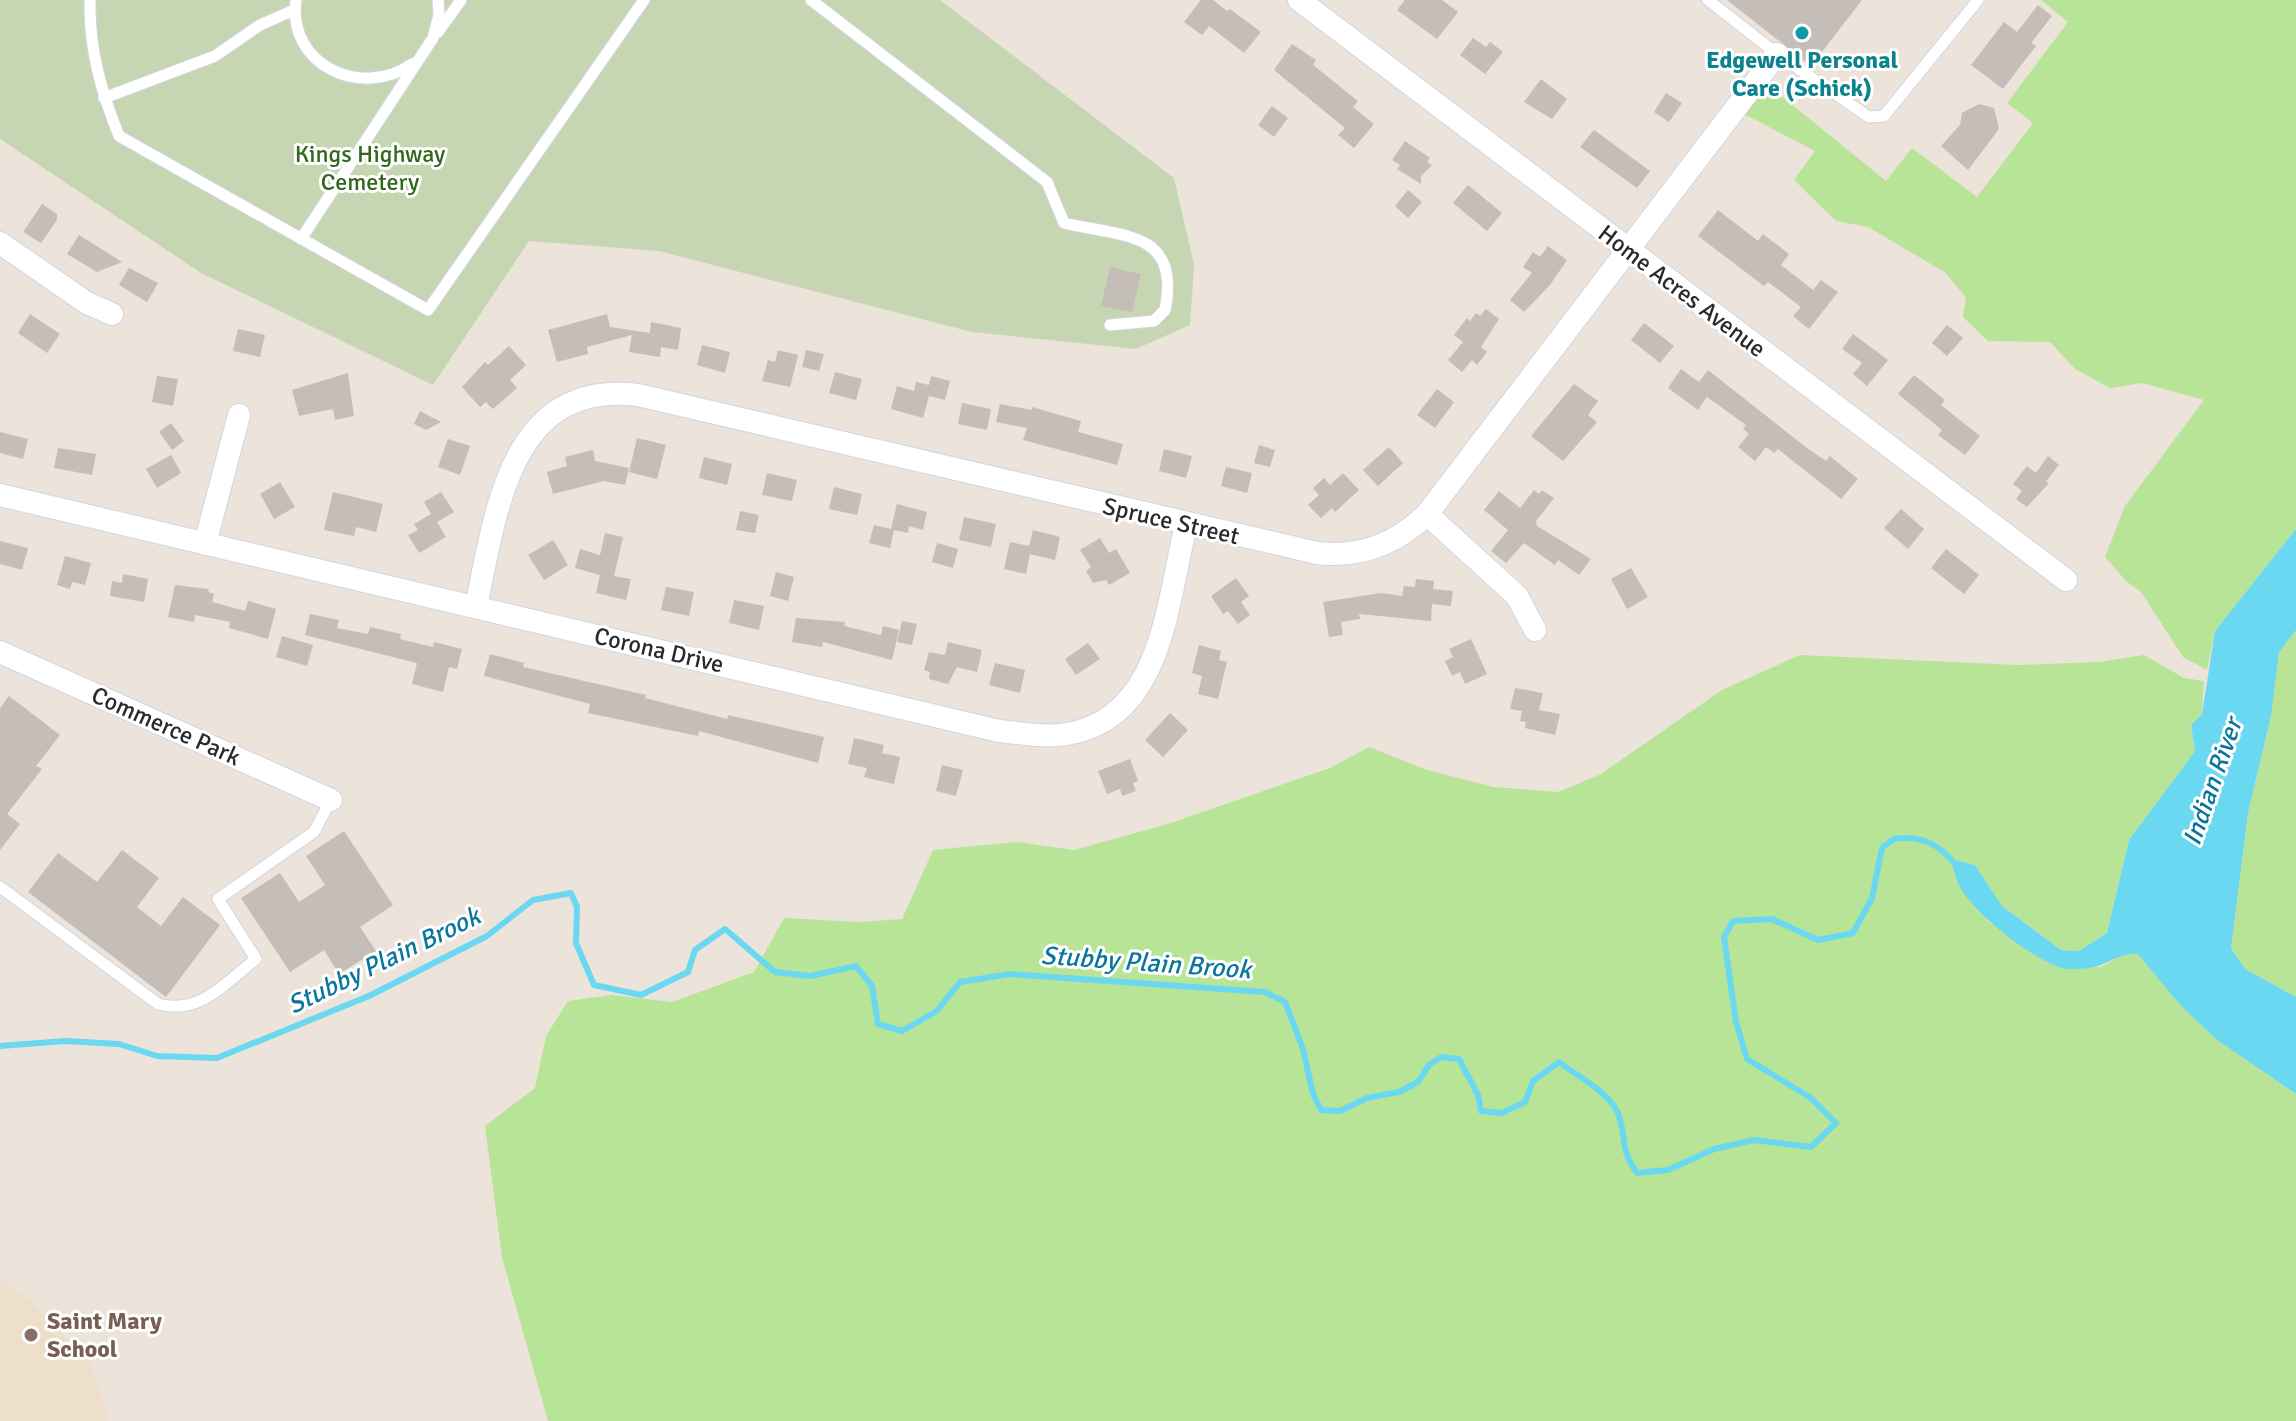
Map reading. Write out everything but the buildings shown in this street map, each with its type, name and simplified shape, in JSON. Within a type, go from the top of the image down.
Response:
[{"type":"street","name":"Home Acres Avenue","points":[[1299,0],[2066,580]]},
{"type":"street","name":"Spruce Street","points":[[476,606],[501,491],[515,457],[533,434],[552,417],[581,400],[604,394],[638,395],[1186,525],[1317,553],[1342,554],[1391,542],[1427,514],[1777,54]]},
{"type":"street","points":[[0,243],[87,303],[112,314]]},
{"type":"street","points":[[205,544],[239,415]]},
{"type":"street","name":"Corona Drive","points":[[0,495],[999,731],[1065,735],[1087,729],[1123,709],[1146,678],[1186,525]]},
{"type":"street","points":[[1427,514],[1517,596],[1535,630]]},
{"type":"street","name":"Commerce Park","points":[[0,652],[331,800]]},
{"type":"lane","points":[[90,0],[89,36],[104,98],[119,136],[428,310],[644,0]]},
{"type":"lane","points":[[433,38],[439,15],[438,0]]},
{"type":"lane","points":[[301,239],[461,0]]},
{"type":"lane","points":[[811,0],[1047,182],[1064,223],[1152,245],[1164,257],[1170,272],[1165,310],[1154,321],[1110,325]]},
{"type":"lane","points":[[1708,0],[1777,54],[1869,117],[1884,116],[1978,0]]},
{"type":"lane","points":[[104,98],[215,56],[295,5],[299,33],[310,53],[328,69],[350,79],[375,80],[399,73],[419,59]]},
{"type":"lane","points":[[0,887],[158,1004],[177,1009],[195,1006],[256,959],[218,899],[314,832],[331,800]]},
{"type":"shaded area","name":"Saint Mary School","points":[[0,1278],[33,1303],[92,1367],[109,1421],[0,1421]]},
{"type":"green space","name":"Kings Highway Cemetery","points":[[0,0],[940,0],[1174,178],[1194,265],[1190,325],[1136,349],[972,332],[659,251],[529,241],[433,385],[201,273],[0,139]]},
{"type":"green space","points":[[2041,0],[2296,0],[2296,529],[2215,631],[2207,670],[2183,657],[2141,592],[2126,581],[2105,557],[2125,506],[2204,400],[2142,383],[2110,388],[2075,369],[2050,342],[1988,341],[1963,317],[1966,298],[1946,273],[1868,227],[1836,221],[1794,180],[1815,151],[1744,114],[1768,85],[1886,181],[1912,148],[1977,197],[2033,123],[2007,103],[2068,22]]},
{"type":"green space","points":[[2296,630],[2296,997],[2245,969],[2231,948],[2248,813],[2271,716],[2279,651]]},
{"type":"green space","points":[[1800,655],[2017,665],[2099,662],[2144,655],[2184,678],[2204,681],[2202,714],[2191,725],[2195,751],[2129,840],[2107,933],[2079,951],[2061,950],[2002,906],[1975,865],[1952,860],[1989,922],[2062,968],[2101,967],[2127,952],[2138,953],[2181,1006],[2217,1040],[2296,1094],[2296,1421],[548,1421],[502,1257],[485,1126],[535,1088],[546,1036],[568,1001],[611,995],[672,1002],[754,972],[784,918],[859,922],[902,919],[933,850],[1017,842],[1074,850],[1168,824],[1330,768],[1369,747],[1424,769],[1493,787],[1558,792],[1601,774],[1722,690]]},
{"type":"water","name":"Indian River","points":[[2296,529],[2296,630],[2279,652],[2271,716],[2248,813],[2231,948],[2245,969],[2296,997],[2296,1094],[2217,1040],[2181,1006],[2138,954],[2125,955],[2094,967],[2068,969],[2050,963],[2020,945],[1975,907],[1957,880],[1951,859],[1975,865],[2002,906],[2061,950],[2079,951],[2107,933],[2129,840],[2195,751],[2191,725],[2202,714],[2215,631]]},
{"type":"waterway","name":"Stubby Plain Brook","points":[[0,1046],[65,1041],[119,1044],[157,1056],[217,1058],[369,996],[487,936],[533,900],[571,893],[577,907],[576,943],[594,985],[641,995],[688,972],[695,950],[725,929],[775,972],[810,976],[856,966],[872,986],[878,1024],[902,1031],[937,1011],[960,982],[1010,974],[1265,992],[1285,1002],[1303,1049],[1313,1094],[1321,1110],[1340,1111],[1367,1098],[1399,1092],[1418,1082],[1429,1065],[1441,1057],[1459,1059],[1478,1095],[1481,1111],[1502,1113],[1525,1102],[1533,1081],[1559,1062],[1611,1102],[1620,1119],[1628,1158],[1637,1173],[1668,1170],[1714,1149],[1754,1140],[1811,1147],[1836,1123],[1811,1098],[1747,1059],[1736,1022],[1724,937],[1733,921],[1772,919],[1818,940],[1853,933],[1872,898],[1882,848],[1894,839],[1913,838],[1929,843],[1956,865]]},
{"type":"place","name":"Edgewell Personal Care (Schick)","points":[[1802,33]]},
{"type":"place","name":"Saint Mary School","points":[[31,1335]]}]
